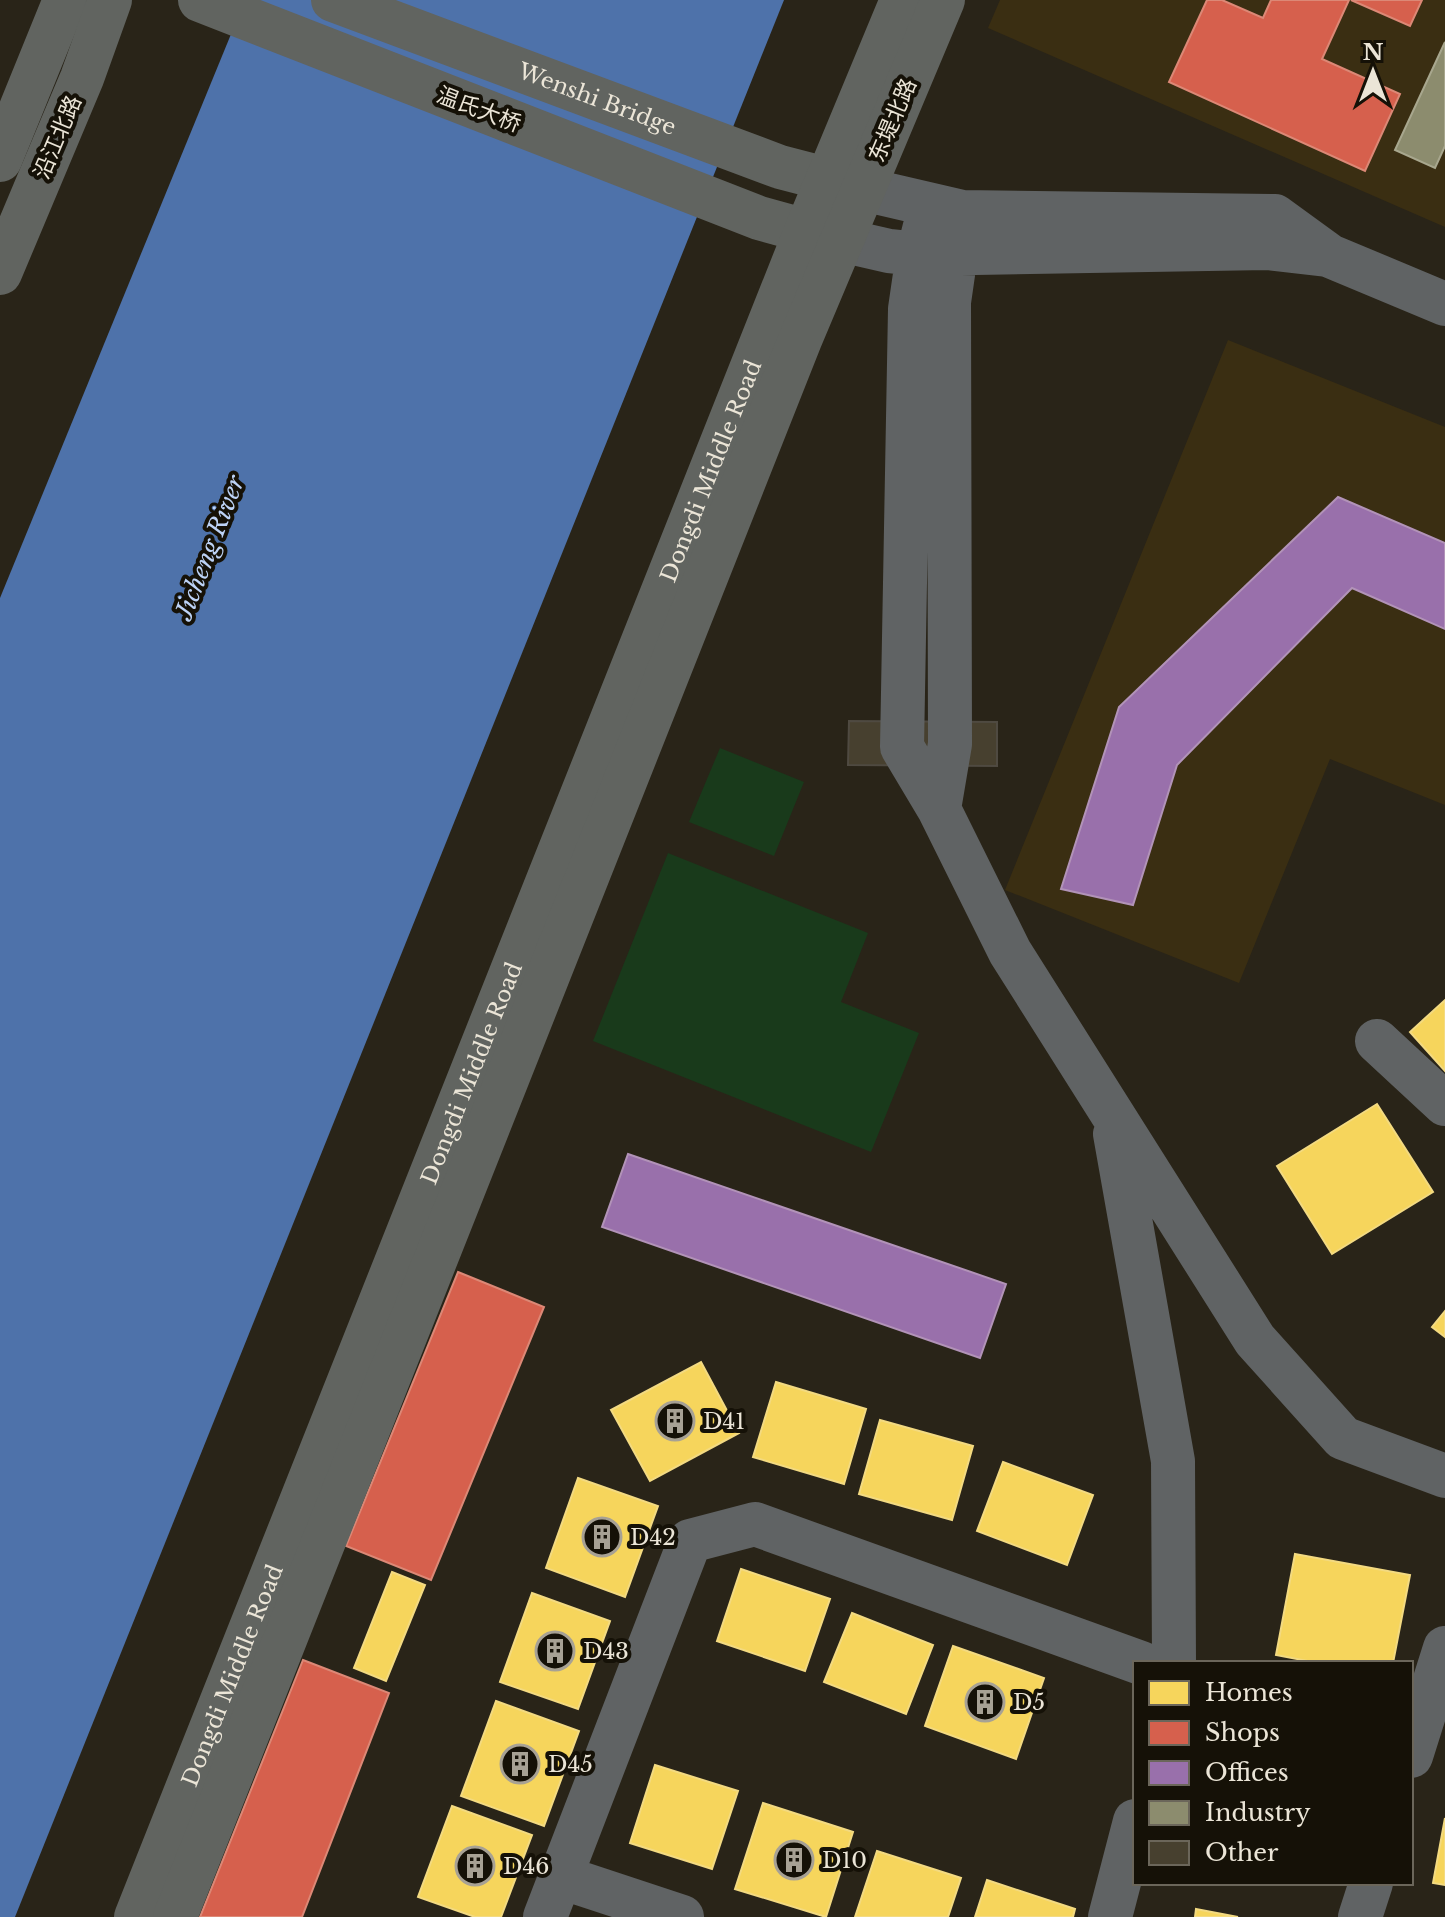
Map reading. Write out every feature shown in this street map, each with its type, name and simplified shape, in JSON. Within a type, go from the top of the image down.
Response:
[{"type":"main road","points":[[0,160],[65,0]]},
{"type":"main road","name":"沿江北路","points":[[0,273],[82,78],[110,0]]},
{"type":"main road","name":"温氏大桥","points":[[200,0],[759,218],[823,236]]},
{"type":"main road","name":"Wenshi Bridge","points":[[333,0],[780,167],[845,184]]},
{"type":"main road","name":"东堤北路","points":[[845,184],[902,0]]},
{"type":"main road","name":"东堤北路","points":[[823,236],[845,184],[943,0]]},
{"type":"main road","name":"Dongdi Middle Road","points":[[136,1917],[823,236]]},
{"type":"main road","name":"Dongdi Middle Road","points":[[175,1917],[823,236]]},
{"type":"street","points":[[845,184],[941,231]]},
{"type":"street","points":[[823,236],[1275,216],[1330,256],[1445,304]]},
{"type":"street","points":[[941,231],[949,302],[950,744],[939,809],[1010,952],[1255,1340],[1343,1438],[1445,1476]]},
{"type":"street","points":[[1377,1041],[1445,1104]]},
{"type":"street","points":[[1111,1112],[1173,1461],[1174,1661]]},
{"type":"street","points":[[545,1917],[690,1541],[755,1524],[1135,1661]]},
{"type":"street","points":[[1413,1750],[1445,1648]]},
{"type":"street","points":[[1110,1917],[1133,1829]]},
{"type":"street","points":[[561,1877],[682,1917]]},
{"type":"street","points":[[1360,1917],[1370,1885]]},
{"type":"shaded area","points":[[1000,0],[1445,0],[1445,227],[988,28]]},
{"type":"shaded area","points":[[1228,340],[1445,427],[1445,805],[1330,759],[1239,983],[1005,890]]},
{"type":"green space","points":[[720,748],[804,782],[774,856],[689,822]]},
{"type":"green space","points":[[668,853],[868,933],[841,1002],[919,1033],[871,1152],[593,1041]]},
{"type":"water","name":"Jicheng River","points":[[245,0],[784,0],[15,1917],[0,1917],[0,598]]},
{"type":"building: Homes","points":[[1445,1000],[1445,1071],[1410,1032]]},
{"type":"building: Homes","points":[[1377,1104],[1433,1192],[1332,1254],[1277,1166]]},
{"type":"building: Homes","points":[[1445,1311],[1445,1337],[1432,1327]]},
{"type":"building: Homes","name":"D41","points":[[701,1362],[739,1433],[650,1481],[611,1410]]},
{"type":"building: Homes","points":[[776,1382],[866,1409],[844,1484],[753,1457]]},
{"type":"building: Homes","points":[[880,1420],[973,1446],[952,1520],[859,1494]]},
{"type":"building: Homes","points":[[1003,1462],[1093,1495],[1067,1565],[977,1531]]},
{"type":"building: Homes","name":"D42","points":[[578,1478],[658,1506],[625,1597],[546,1568]]},
{"type":"building: Homes","points":[[1295,1554],[1410,1575],[1393,1661],[1308,1661],[1276,1655]]},
{"type":"building: Homes","points":[[741,1569],[830,1599],[805,1671],[717,1641]]},
{"type":"building: Homes","points":[[392,1572],[425,1585],[386,1681],[354,1668]]},
{"type":"building: Homes","name":"D43","points":[[532,1593],[610,1621],[578,1709],[500,1682]]},
{"type":"building: Homes","points":[[852,1613],[933,1645],[906,1714],[824,1682]]},
{"type":"building: Homes","name":"D5","points":[[953,1646],[1044,1678],[1016,1759],[925,1726]]},
{"type":"building: Homes","name":"D45","points":[[496,1701],[579,1731],[544,1826],[461,1796]]},
{"type":"building: Homes","points":[[655,1765],[738,1791],[712,1869],[630,1843]]},
{"type":"building: Homes","name":"D10","points":[[763,1803],[853,1832],[826,1917],[735,1889]]},
{"type":"building: Homes","name":"D46","points":[[452,1806],[532,1835],[501,1917],[475,1917],[418,1897]]},
{"type":"building: Homes","points":[[1445,1818],[1445,1885],[1433,1883]]},
{"type":"building: Homes","points":[[877,1851],[961,1878],[948,1917],[855,1917]]},
{"type":"building: Homes","points":[[987,1880],[1075,1909],[1073,1917],[975,1917]]},
{"type":"building: Homes","points":[[1196,1909],[1238,1917],[1195,1917]]},
{"type":"building: Shops","points":[[1207,0],[1222,0],[1263,18],[1271,0],[1349,0],[1322,59],[1400,94],[1365,171],[1169,82]]},
{"type":"building: Shops","points":[[1351,0],[1422,0],[1410,26]]},
{"type":"building: Shops","points":[[458,1272],[544,1307],[431,1580],[346,1546]]},
{"type":"building: Shops","points":[[303,1660],[389,1693],[302,1917],[200,1917]]},
{"type":"building: Offices","points":[[1338,497],[1445,543],[1445,629],[1352,588],[1177,765],[1133,905],[1061,889],[1119,707]]},
{"type":"building: Offices","points":[[628,1154],[1006,1284],[980,1358],[602,1227]]},
{"type":"building: Industry","points":[[1445,42],[1445,146],[1435,168],[1395,150]]},
{"type":"building: Other","points":[[849,721],[997,722],[997,766],[848,765]]},
{"type":"place","name":"D41","points":[[675,1421]]},
{"type":"place","name":"D42","points":[[602,1537]]},
{"type":"place","name":"D43","points":[[555,1651]]},
{"type":"place","name":"D5","points":[[985,1702]]},
{"type":"place","name":"D45","points":[[520,1764]]},
{"type":"place","name":"D10","points":[[794,1860]]},
{"type":"place","name":"D46","points":[[475,1866]]}]
